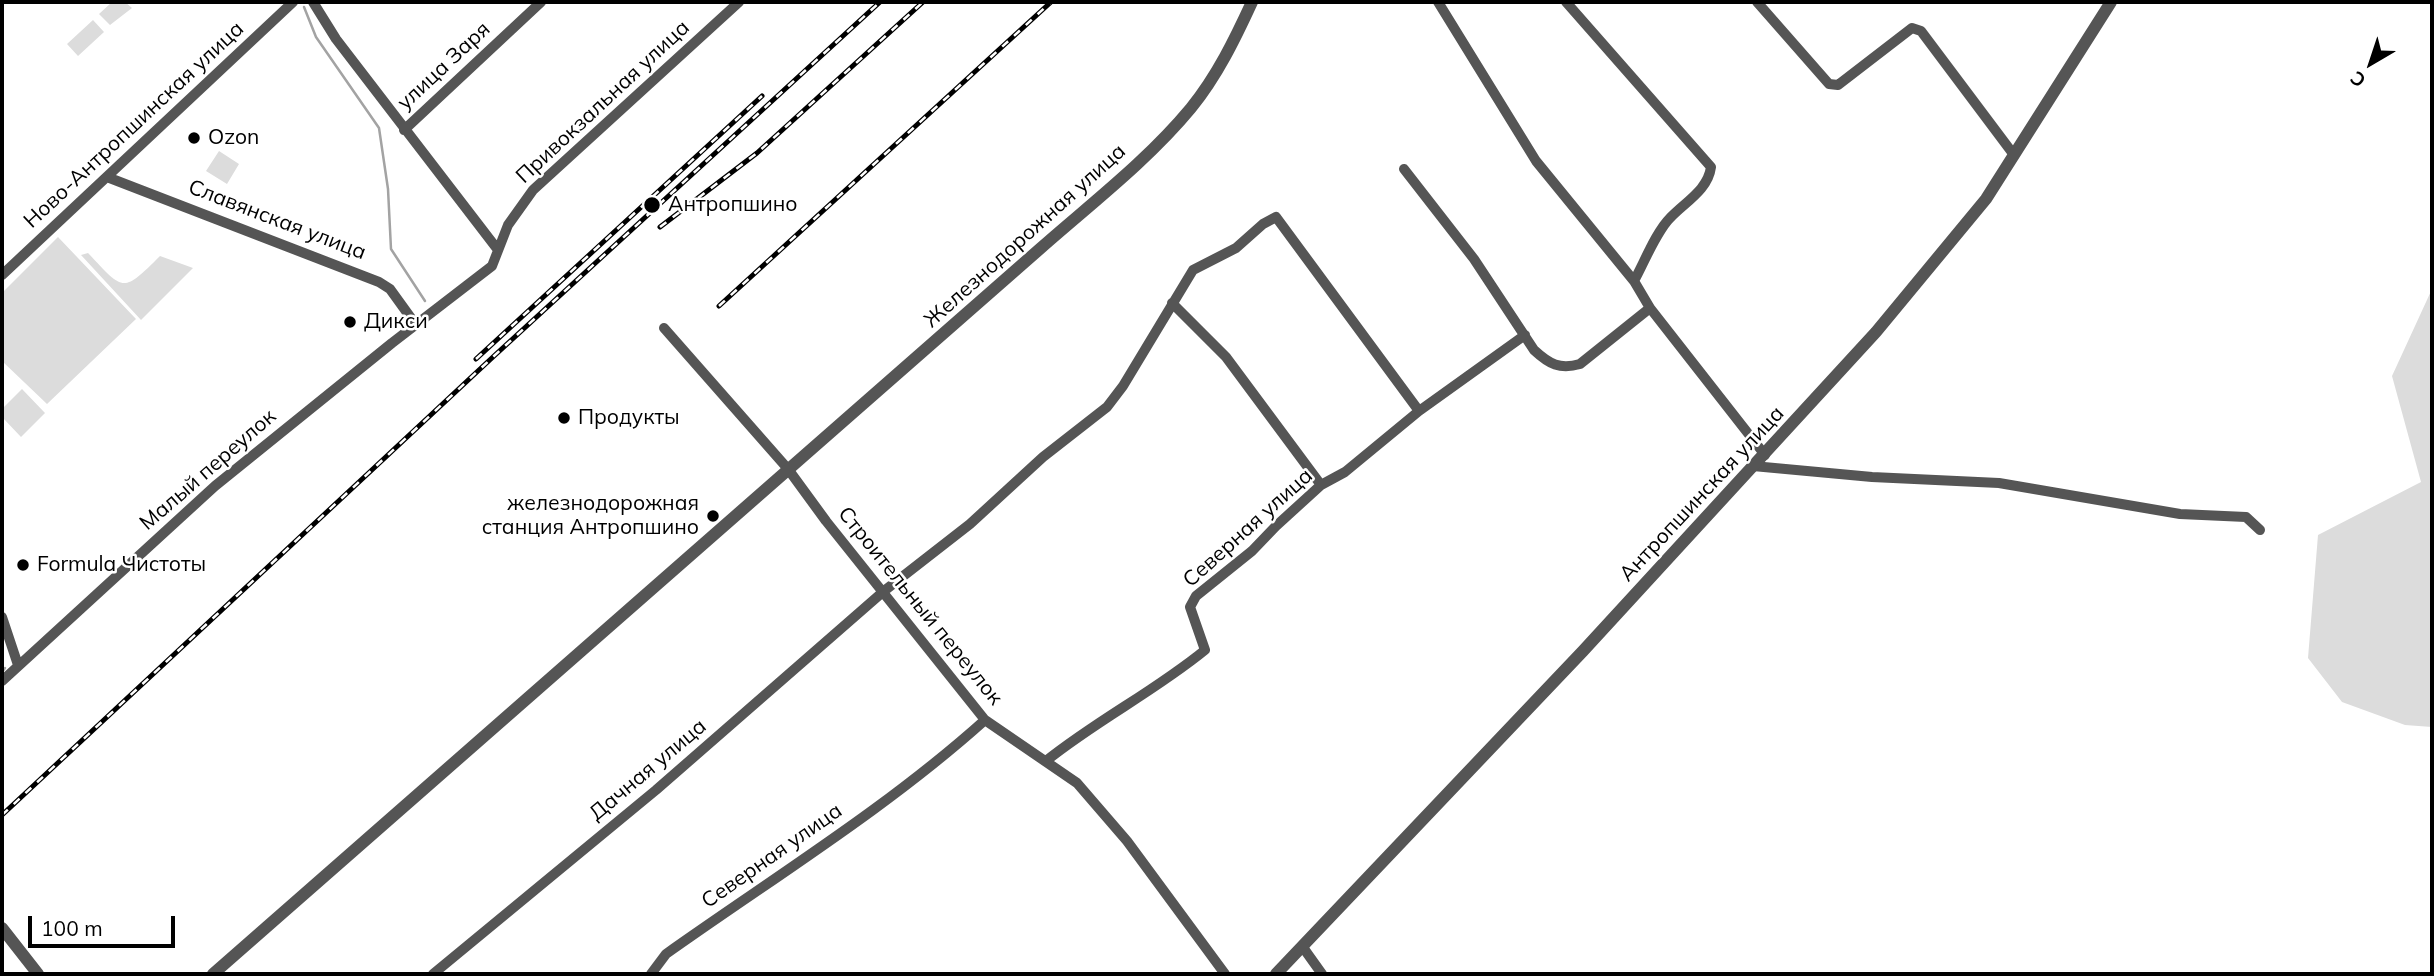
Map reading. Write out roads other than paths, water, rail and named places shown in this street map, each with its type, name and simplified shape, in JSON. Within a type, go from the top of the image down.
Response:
[{"type":"street","name":"Ново-Антропшинская улица","points":[[2,275],[293,2]]},
{"type":"street","points":[[313,2],[324,22],[404,130],[498,250]]},
{"type":"street","name":"улица Заря","points":[[404,130],[541,2]]},
{"type":"street","name":"Привокзальная улица","points":[[416,325],[492,266],[508,225],[533,190],[739,2]]},
{"type":"street","name":"Железнодорожная улица","points":[[213,974],[1032,257],[1157,143],[1190,108],[1220,67],[1252,2]]},
{"type":"street","points":[[1438,2],[1536,162],[1634,281],[1650,308],[1765,455]]},
{"type":"street","points":[[1566,2],[1711,167],[1710,178],[1701,189],[1667,220],[1634,281]]},
{"type":"street","points":[[1757,2],[1829,84],[1838,85],[1912,28],[1921,31],[2014,155]]},
{"type":"street","name":"Антропшинская улица","points":[[1276,974],[1583,651],[1876,332],[1986,200],[2110,2]]},
{"type":"street","points":[[1404,169],[1474,259],[1534,349],[1546,361],[1568,368],[1580,364],[1650,308]]},
{"type":"street","name":"Славянская улица","points":[[107,177],[379,282],[390,289],[416,325]]},
{"type":"street","points":[[1321,485],[1226,357],[1172,303],[1193,270],[1236,248],[1276,217],[1419,411]]},
{"type":"street","name":"Дачная улица","points":[[433,974],[656,790],[884,591],[1015,485],[1043,457],[1107,407],[1123,386],[1172,303]]},
{"type":"street","name":"Малый переулок","points":[[2,681],[215,486],[416,325]]},
{"type":"street","name":"Строительный переулок","points":[[664,328],[788,469],[826,521],[985,720],[1077,783],[1108,817],[1225,974]]},
{"type":"street","name":"Северная улица","points":[[1046,761],[1071,741],[1180,671],[1205,650],[1191,607],[1196,596],[1252,551],[1321,485],[1345,472],[1419,411],[1525,335]]},
{"type":"street","points":[[1753,466],[1872,477],[1998,483],[2180,514],[2246,517],[2260,530]]},
{"type":"street","points":[[2,617],[18,665]]},
{"type":"street","name":"Северная улица","points":[[652,974],[666,954],[850,825],[960,743],[985,720]]},
{"type":"street","points":[[2,928],[38,974]]},
{"type":"street","points":[[1302,946],[1322,974]]},
{"type":"waterway","points":[[304,7],[316,37],[379,128],[388,189],[391,249],[425,301]]},
{"type":"waterway","points":[[2,672],[5,668]]},
{"type":"railway","points":[[2,815],[494,356],[880,2]]},
{"type":"railway","points":[[660,227],[757,153],[923,2]]},
{"type":"railway","points":[[719,306],[1051,2]]},
{"type":"railway","points":[[476,359],[762,96]]},
{"type":"place","name":"Ozon","points":[[194,138]]},
{"type":"place","name":"Антропшино","points":[[652,205]]},
{"type":"place","name":"Дикси","points":[[350,322]]},
{"type":"place","name":"Продукты","points":[[564,418]]},
{"type":"place","name":"железнодорожная станция Антропшино","points":[[713,516]]},
{"type":"place","name":"Formula Чистоты","points":[[23,565]]}]
